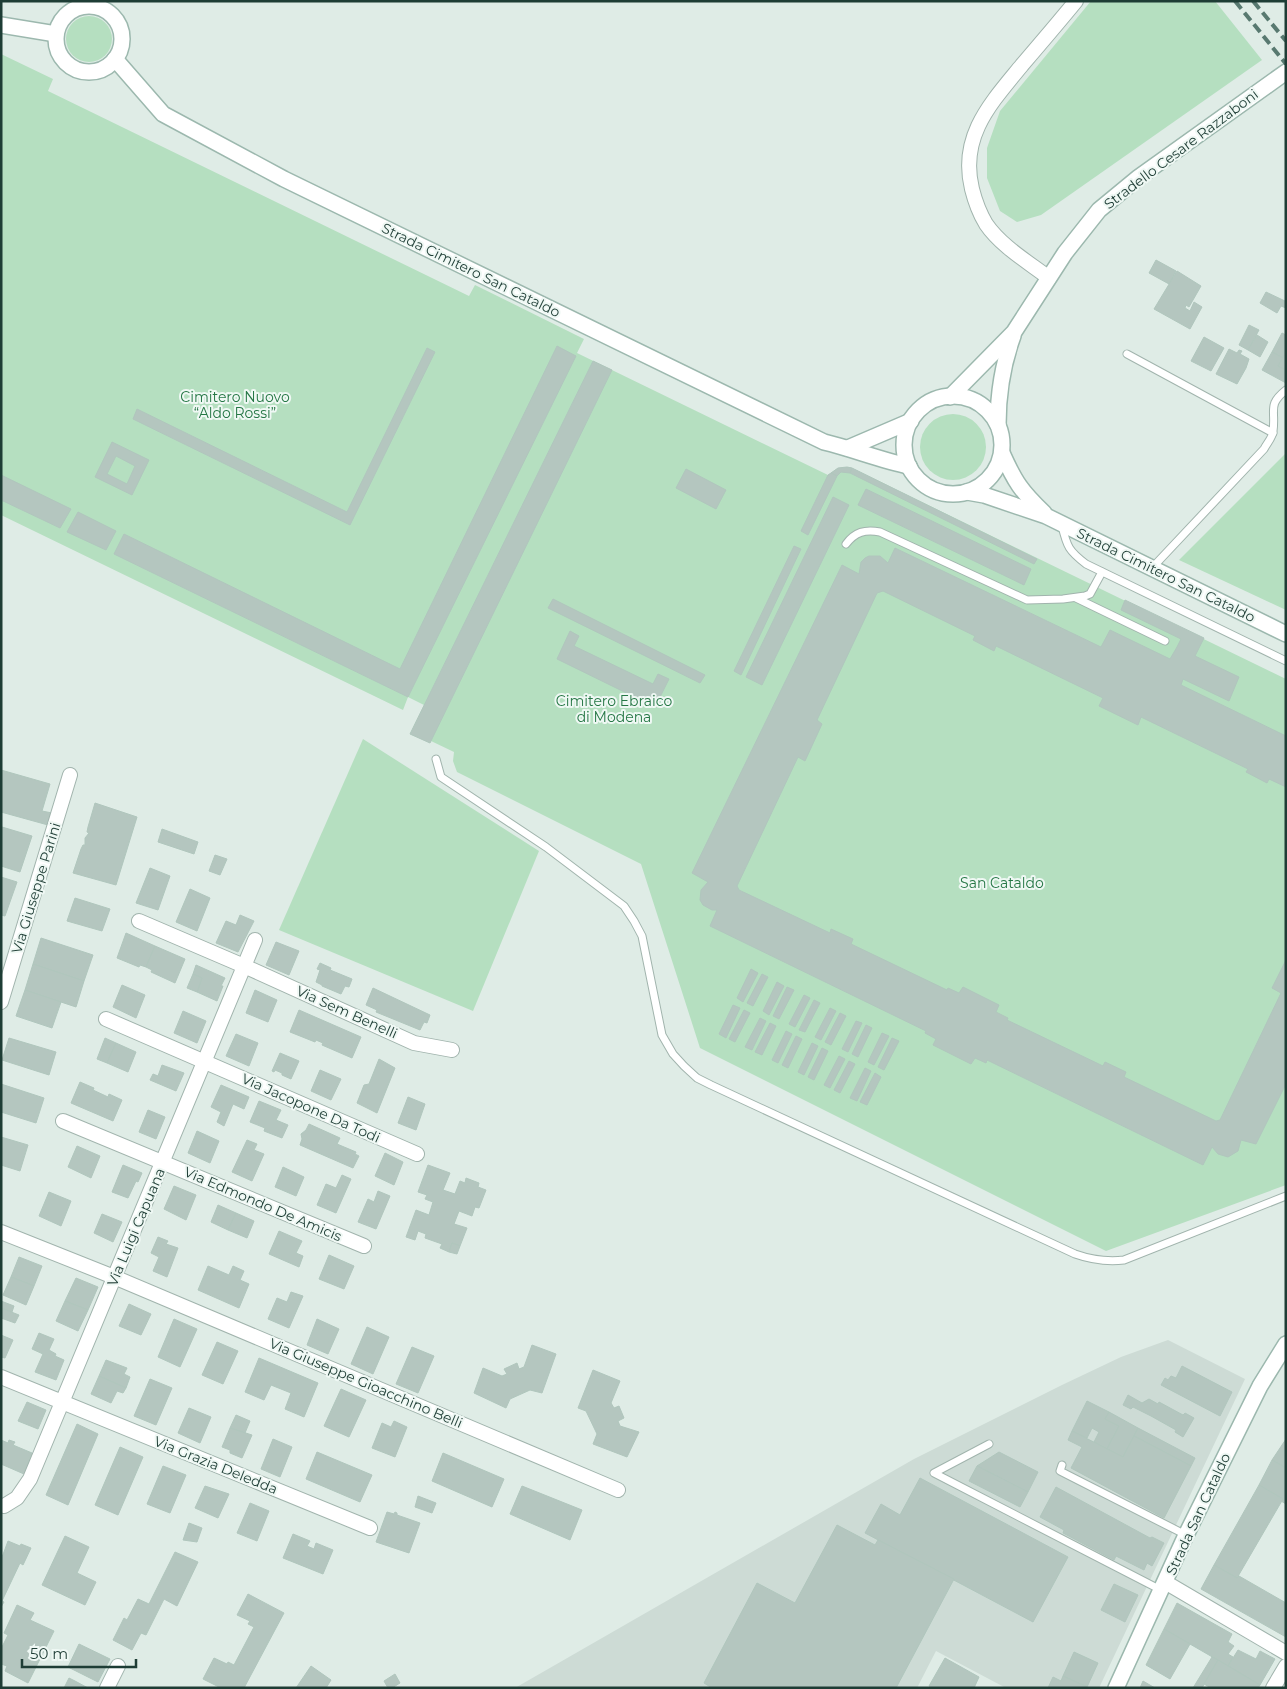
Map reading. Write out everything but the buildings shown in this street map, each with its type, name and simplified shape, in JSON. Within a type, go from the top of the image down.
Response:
[{"type":"street","points":[[1049,278],[1016,254],[986,224],[976,201],[969,175],[970,155],[974,134],[989,105],[1076,1]]},
{"type":"street","points":[[104,5],[119,25],[122,37],[120,49],[115,59],[107,67],[97,71],[86,72],[66,64],[56,45],[59,22],[67,13],[78,7],[104,5]]},
{"type":"street","points":[[1,25],[56,34]]},
{"type":"street","name":"Strada Cimitero San Cataldo","points":[[115,59],[163,114],[284,179],[824,442],[888,462],[908,466]]},
{"type":"street","name":"Stradello Cesare Razzaboni","points":[[950,397],[1014,332],[1065,254],[1099,210],[1146,172],[1286,72]]},
{"type":"street","name":"Stradello Cesare Razzaboni","points":[[998,425],[1001,375],[1004,358],[1014,332]]},
{"type":"street","points":[[950,397],[962,397],[973,400],[992,415],[998,425],[1002,439],[1002,453],[998,466],[990,478],[980,487],[968,492],[950,494],[933,490],[919,480],[908,466],[904,443],[906,432],[918,412],[927,404],[938,399],[950,397]]},
{"type":"street","points":[[848,448],[911,421]]},
{"type":"street","name":"Strada Cimitero San Cataldo","points":[[1002,453],[1013,479],[1022,492],[1046,516]]},
{"type":"street","name":"Strada Cimitero San Cataldo","points":[[968,492],[984,494],[1046,516],[1286,634]]},
{"type":"street","name":"Via Giuseppe Parini","points":[[1,1002],[70,775]]},
{"type":"street","name":"Via Sem Benelli","points":[[138,921],[244,966],[414,1043],[452,1050]]},
{"type":"street","name":"Via Luigi Capuana","points":[[2,1508],[17,1498],[30,1479],[255,940]]},
{"type":"street","name":"Via Jacopone Da Todi","points":[[106,1019],[417,1154]]},
{"type":"street","name":"Via Edmondo De Amicis","points":[[63,1121],[364,1246]]},
{"type":"street","name":"Via Giuseppe Gioacchino Belli","points":[[1,1232],[114,1277],[618,1490]]},
{"type":"street","name":"Strada San Cataldo","points":[[1116,1688],[1186,1535],[1260,1386],[1286,1344]]},
{"type":"street","name":"Via Grazia Deledda","points":[[1,1376],[370,1528]]},
{"type":"street","points":[[1164,1586],[1286,1653]]},
{"type":"street","points":[[107,1688],[118,1666]]},
{"type":"street","points":[[1273,1688],[1286,1666]]},
{"type":"lane","points":[[1127,354],[1273,433]]},
{"type":"lane","points":[[1152,568],[1264,449],[1273,433],[1272,407],[1275,400],[1286,390]]},
{"type":"lane","points":[[1061,523],[1072,554],[1086,564],[1286,661]]},
{"type":"lane","points":[[846,544],[856,533],[865,531],[880,532],[1027,600],[1076,597],[1090,594],[1102,572]]},
{"type":"lane","points":[[1076,597],[1165,641]]},
{"type":"lane","points":[[436,759],[441,777],[546,847],[624,906],[642,936],[662,1035],[672,1054],[697,1078],[1075,1254],[1092,1260],[1106,1262],[1124,1260],[1286,1196]]},
{"type":"lane","points":[[989,1444],[934,1473],[1164,1586]]},
{"type":"lane","points":[[1062,1465],[1060,1470],[1186,1535]]},
{"type":"shaded area","points":[[1168,1340],[1245,1379],[1099,1688],[1006,1688],[936,1651],[917,1688],[515,1688],[914,1459],[1121,1357]]},
{"type":"green space","points":[[1091,1],[1215,1],[1262,60],[1041,215],[1017,222],[1000,211],[987,178],[987,148],[1000,111]]},
{"type":"green space","points":[[89,16],[102,20],[108,26],[112,39],[108,52],[102,58],[89,62],[76,58],[70,52],[66,39],[70,26],[76,20]]},
{"type":"green space","points":[[1,54],[53,79],[48,91],[469,296],[475,285],[584,339],[577,353],[828,475],[838,468],[850,467],[1286,679],[1286,1185],[1106,1251],[700,1048],[641,864],[457,772],[453,761],[454,752],[410,734],[424,705],[408,697],[403,710],[1,515]]},
{"type":"green space","points":[[953,414],[966,417],[976,424],[983,434],[986,447],[983,460],[976,470],[966,477],[953,480],[940,477],[930,470],[923,460],[920,447],[923,434],[930,424],[940,417]]},
{"type":"green space","points":[[1286,453],[1286,610],[1179,560]]},
{"type":"green space","points":[[363,739],[539,851],[473,1011],[279,930]]},
{"type":"railway","points":[[1235,1],[1286,64]]},
{"type":"railway","points":[[1253,1],[1286,41]]},
{"type":"park label","name":"Cimitero Nuovo “Aldo Rossi”","points":[[235,406]]},
{"type":"park label","name":"Cimitero Ebraico di Modena","points":[[614,710]]},
{"type":"park label","name":"San Cataldo","points":[[1002,883]]}]
